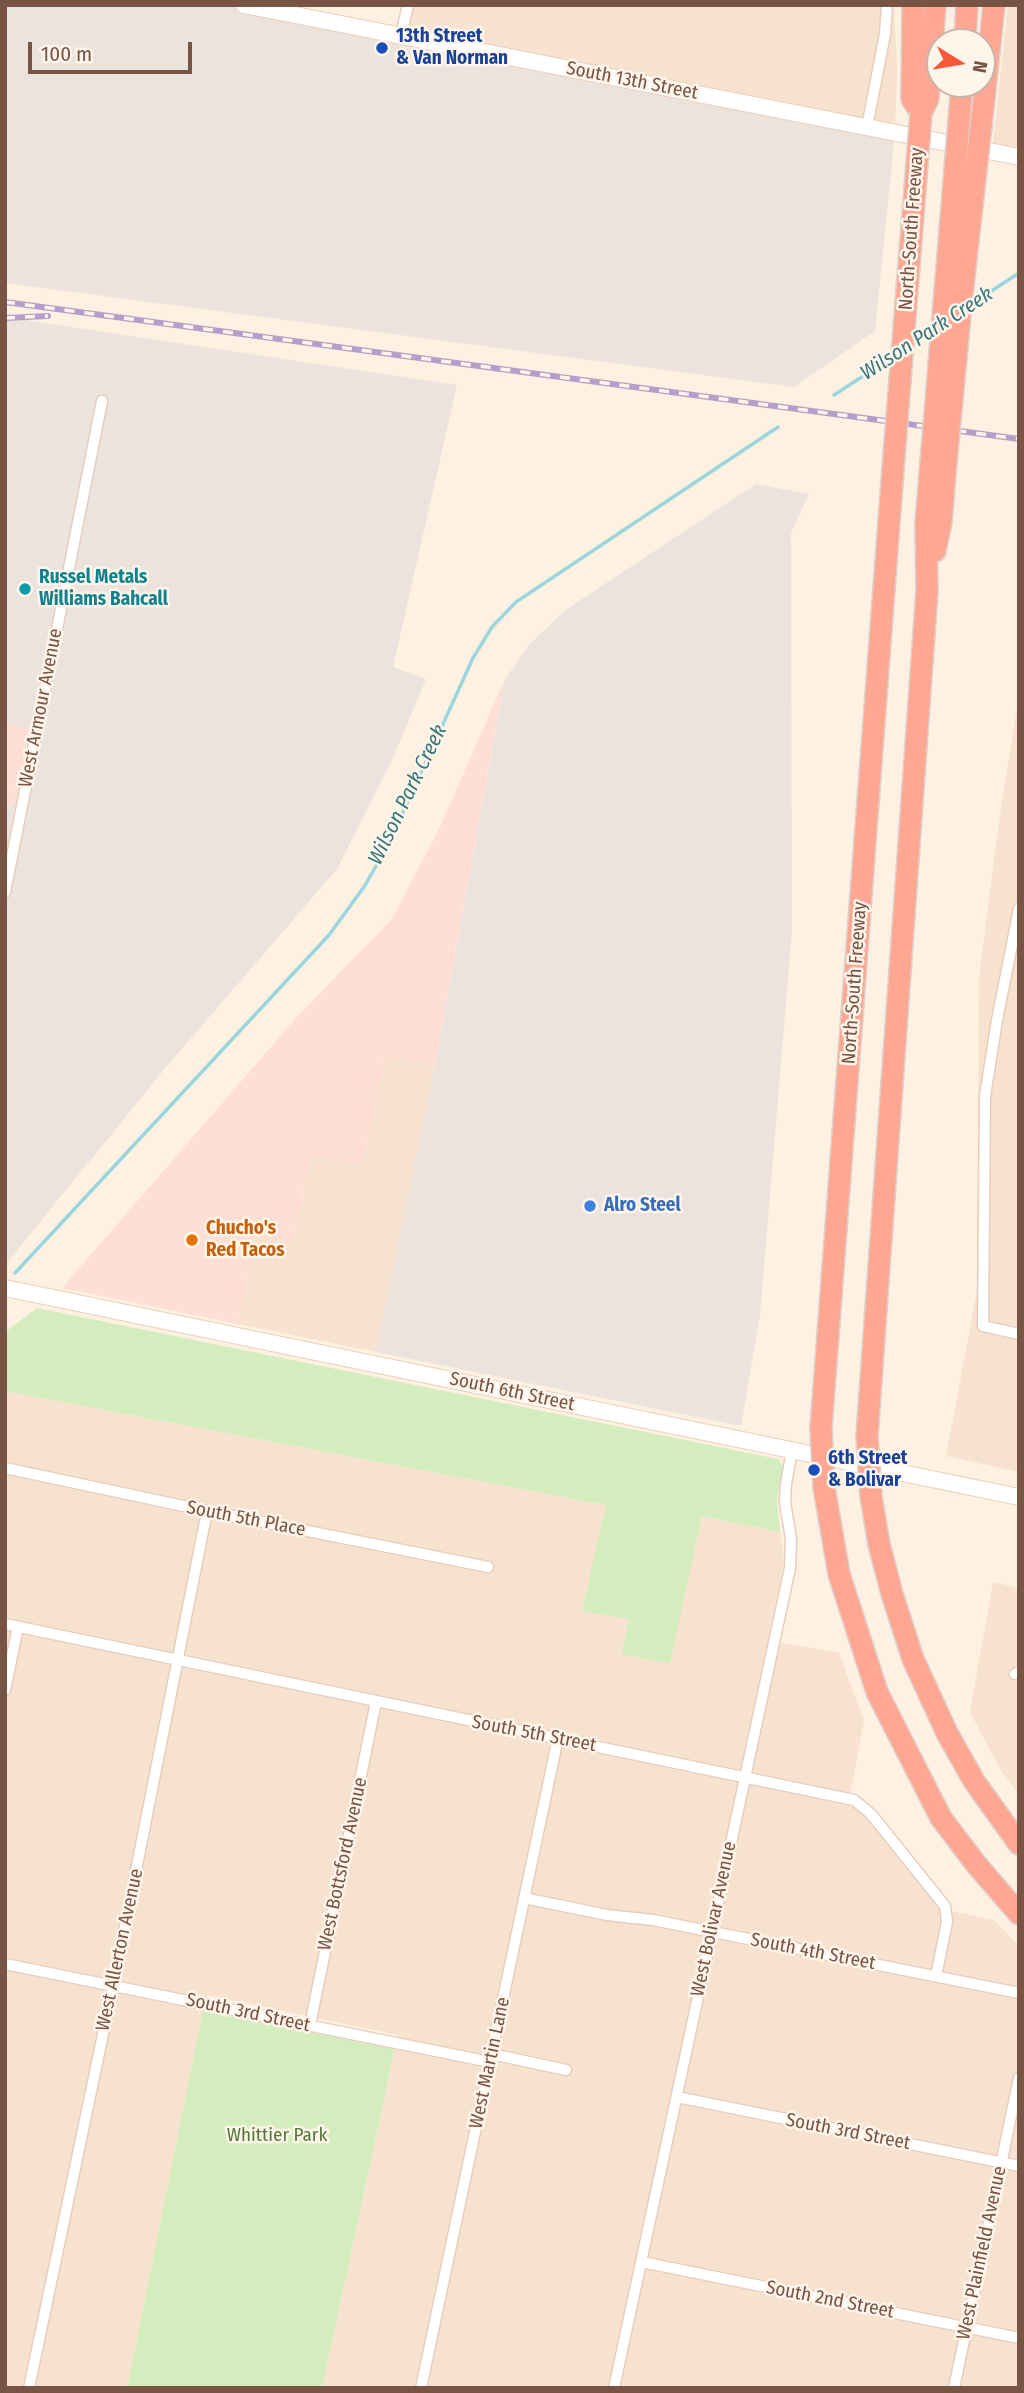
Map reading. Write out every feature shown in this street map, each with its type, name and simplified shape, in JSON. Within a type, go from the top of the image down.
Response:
[{"type":"highway","points":[[913,5],[912,99],[920,113]]},
{"type":"highway","points":[[966,28],[967,5]]},
{"type":"highway","points":[[939,463],[962,294],[994,5]]},
{"type":"highway","name":"North-South Freeway","points":[[935,7],[928,99],[920,113],[821,1428],[824,1487],[839,1574],[877,1692],[941,1818],[1019,1914]]},
{"type":"highway","name":"North-South Freeway","points":[[961,98],[939,463],[926,522],[927,591],[867,1436],[871,1496],[879,1544],[891,1594],[913,1659],[947,1733],[974,1781],[1019,1844]]},
{"type":"street","name":"South 13th Street","points":[[244,5],[1019,157]]},
{"type":"street","points":[[401,36],[408,5]]},
{"type":"street","points":[[867,127],[885,34],[887,5]]},
{"type":"street","name":"West Armour Avenue","points":[[5,892],[102,401]]},
{"type":"street","points":[[1019,909],[985,1097],[983,1326],[1019,1334]]},
{"type":"street","name":"South 6th Street","points":[[5,1288],[1019,1497]]},
{"type":"street","name":"West Bolivar Avenue","points":[[614,2388],[790,1568],[791,1539],[786,1517],[785,1493],[792,1450]]},
{"type":"street","name":"South 5th Place","points":[[5,1468],[488,1567]]},
{"type":"street","name":"West Allerton Avenue","points":[[29,2388],[179,1661],[207,1511]]},
{"type":"street","name":"South 5th Street","points":[[5,1624],[847,1797],[872,1814],[945,1906],[947,1922],[936,1976]]},
{"type":"street","points":[[5,1690],[18,1627]]},
{"type":"street","name":"West Bottsford Avenue","points":[[310,2025],[376,1702]]},
{"type":"street","name":"West Martin Lane","points":[[421,2388],[558,1738]]},
{"type":"street","name":"South 4th Street","points":[[524,1898],[607,1915],[653,1920],[1019,1993]]},
{"type":"street","name":"South 3rd Street","points":[[5,1964],[310,2025],[566,2070]]},
{"type":"street","name":"West Plainfield Avenue","points":[[954,2388],[1019,2078]]},
{"type":"street","name":"South 3rd Street","points":[[677,2097],[1019,2166]]},
{"type":"street","name":"South 2nd Street","points":[[642,2262],[1019,2337]]},
{"type":"shaded area","points":[[5,5],[244,5],[895,132],[875,331],[794,387],[5,283]]},
{"type":"shaded area","points":[[408,5],[894,5],[897,65],[895,132],[401,35]]},
{"type":"shaded area","points":[[1008,5],[1019,5],[1019,157],[992,152]]},
{"type":"shaded area","points":[[5,317],[457,385],[393,667],[426,679],[392,760],[337,869],[167,1066],[5,1265],[5,808],[18,800],[32,730],[5,722]]},
{"type":"shaded area","points":[[756,484],[809,494],[791,533],[792,930],[760,1315],[741,1426],[376,1352],[435,1065],[505,679],[530,644],[564,611]]},
{"type":"shaded area","points":[[505,679],[435,1065],[385,1056],[362,1165],[311,1154],[292,1243],[255,1237],[238,1324],[62,1288],[296,1018],[392,919],[440,827]]},
{"type":"shaded area","points":[[1019,693],[1019,1472],[946,1456],[977,1291],[979,977]]},
{"type":"shaded area","points":[[5,722],[32,729],[18,800],[8,808],[5,808]]},
{"type":"shaded area","points":[[385,1055],[435,1065],[376,1352],[238,1324],[255,1237],[292,1243],[311,1154],[362,1164]]},
{"type":"shaded area","points":[[5,1391],[606,1505],[583,1610],[629,1619],[669,1663],[702,1516],[780,1532],[784,1562],[768,1640],[839,1653],[864,1721],[848,1805],[861,1810],[941,1909],[994,1920],[1019,1946],[1019,2388],[322,2388],[398,2035],[207,1995],[127,2388],[5,2388]]},
{"type":"shaded area","points":[[993,1582],[1019,1588],[1019,1795],[999,1767],[970,1712]]},
{"type":"green space","points":[[37,1308],[778,1459],[783,1466],[777,1500],[780,1532],[702,1516],[670,1663],[622,1654],[629,1619],[582,1611],[606,1505],[5,1391],[5,1332]]},
{"type":"green space","name":"Whittier Park","points":[[203,2011],[395,2049],[322,2388],[127,2388]]},
{"type":"waterway","name":"Wilson Park Creek","points":[[970,305],[1019,273]]},
{"type":"waterway","name":"Wilson Park Creek","points":[[912,344],[935,329]]},
{"type":"waterway","name":"Wilson Park Creek","points":[[834,395],[894,356]]},
{"type":"waterway","name":"Wilson Park Creek","points":[[15,1273],[329,935],[364,887],[388,845],[473,658],[492,627],[516,602],[778,427]]},
{"type":"railway","points":[[5,302],[1019,439]]},
{"type":"railway","points":[[5,318],[48,316]]},
{"type":"place","name":"13th Street & Van Norman","points":[[382,48]]},
{"type":"place","name":"Russel Metals Williams Bahcall","points":[[25,589]]},
{"type":"place","name":"Alro Steel","points":[[590,1206]]},
{"type":"place","name":"Chucho's Red Tacos","points":[[192,1240]]},
{"type":"place","name":"6th Street & Bolivar","points":[[814,1470]]}]
